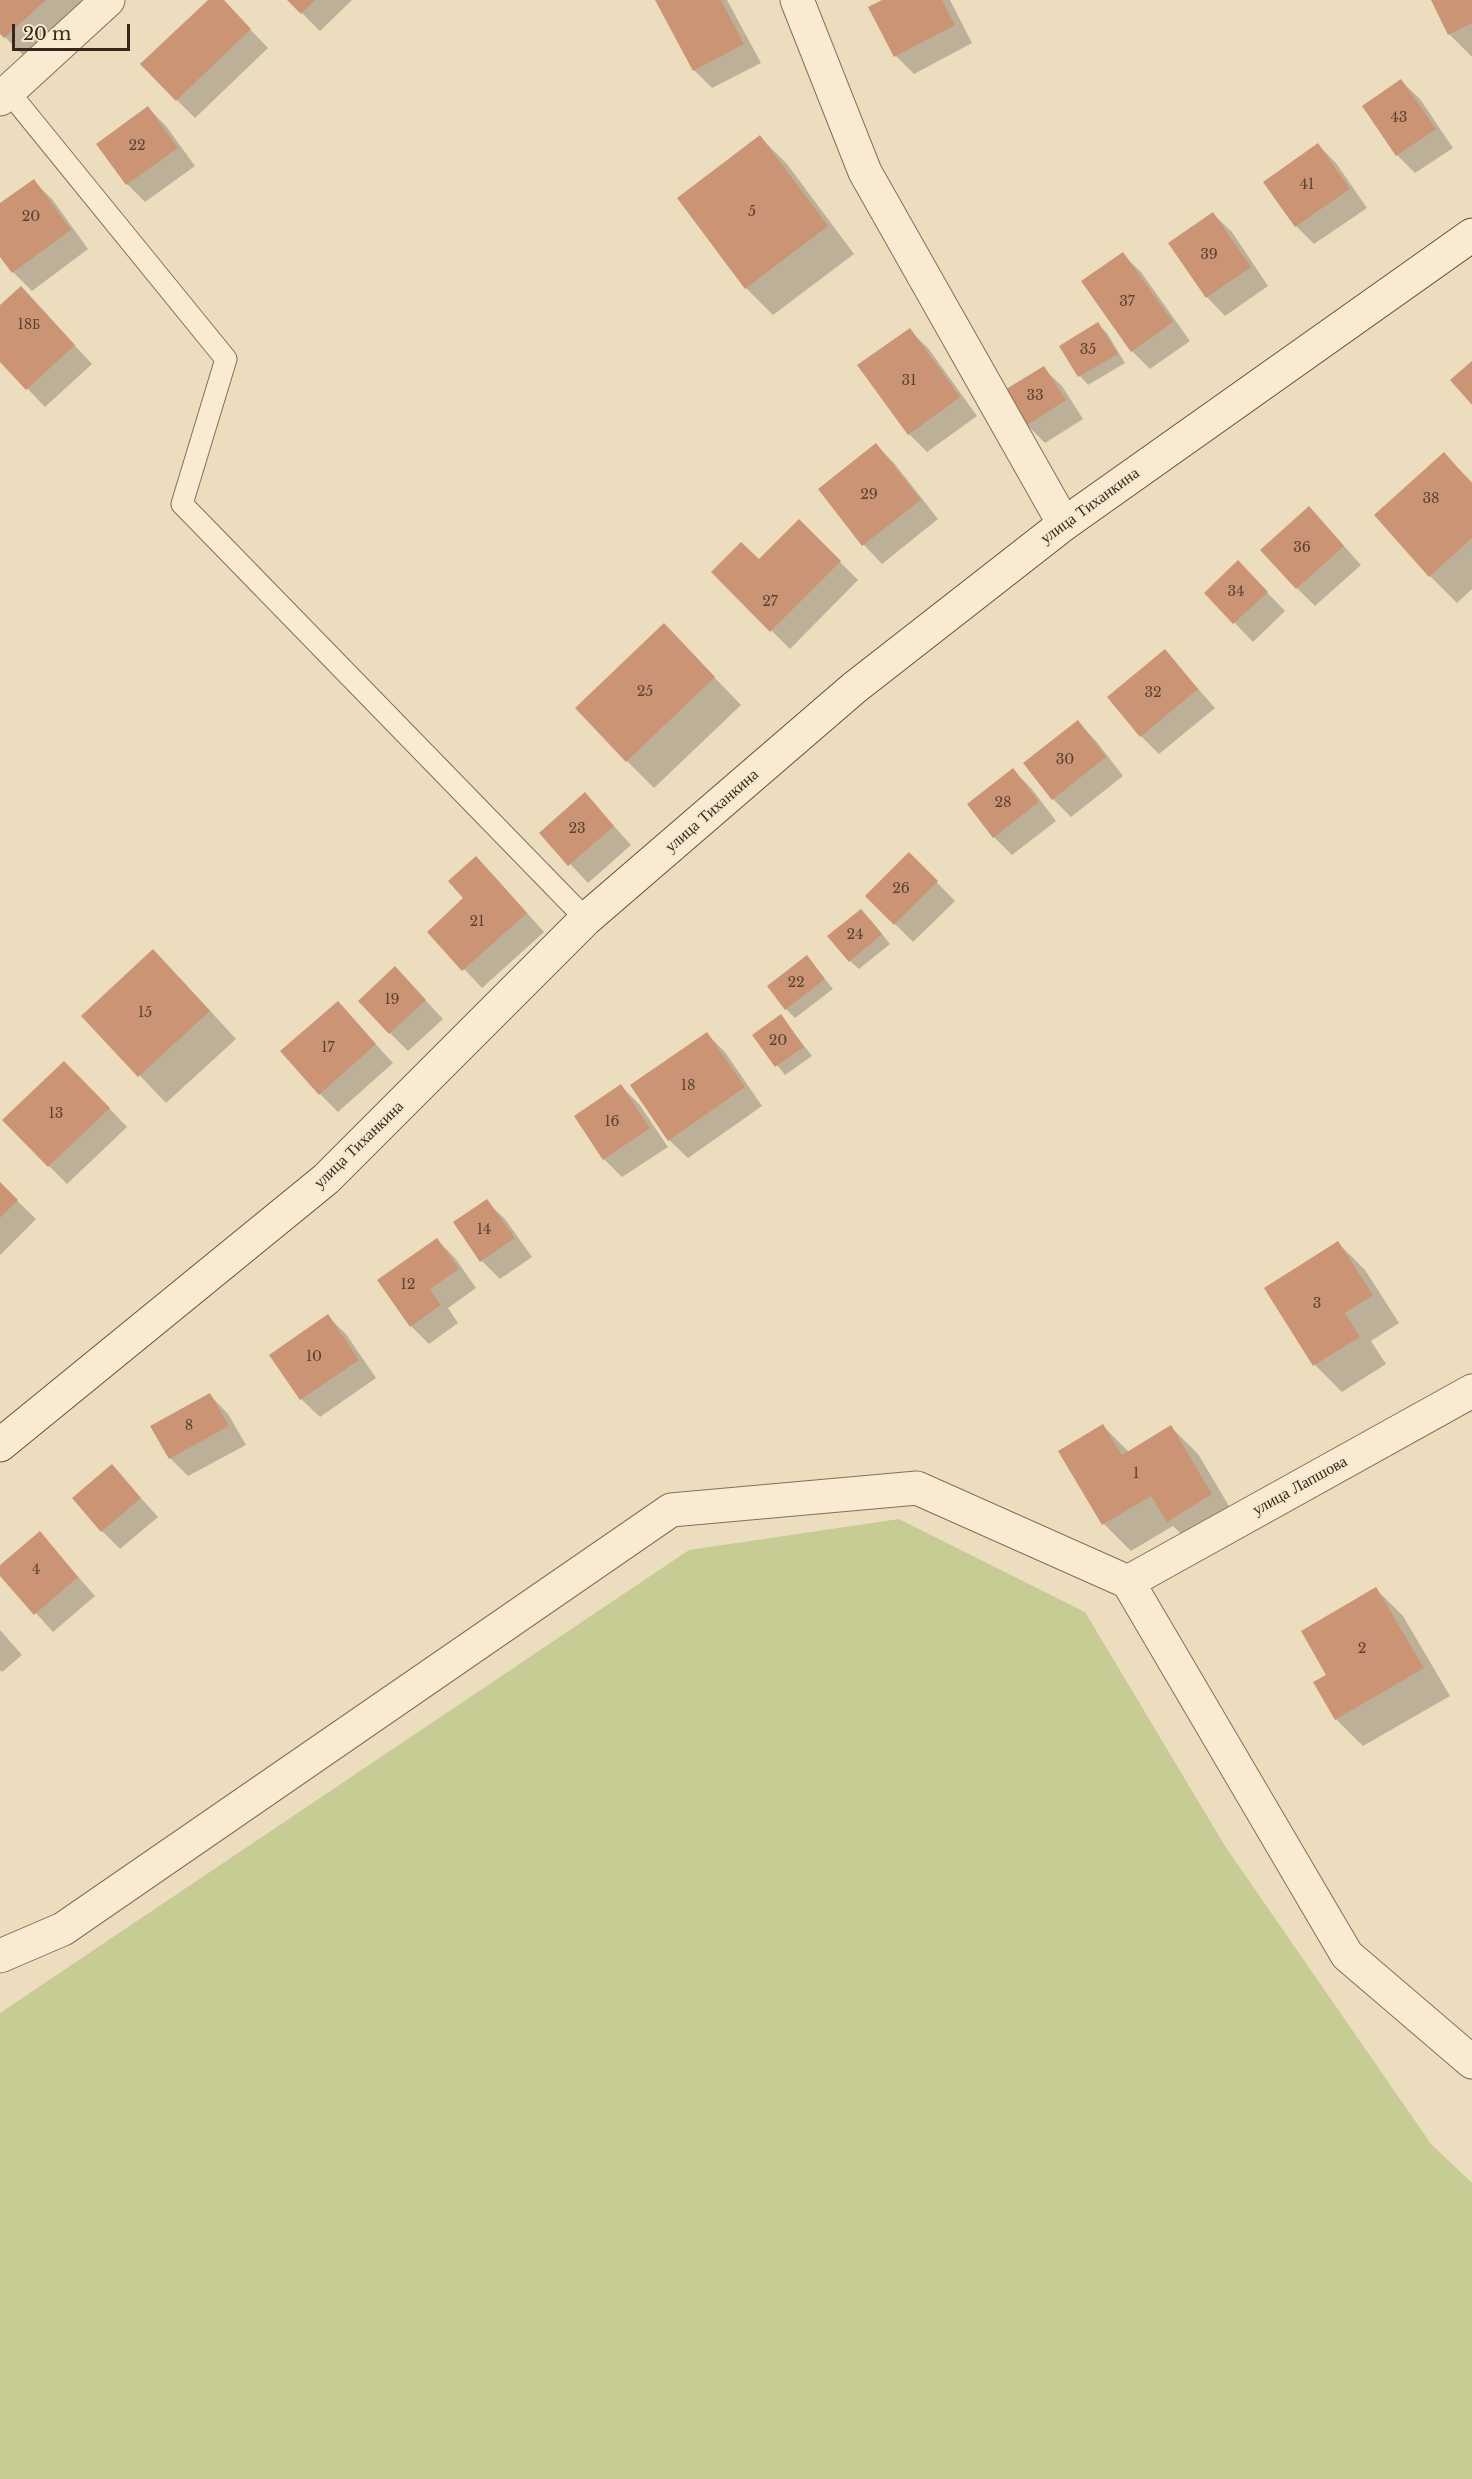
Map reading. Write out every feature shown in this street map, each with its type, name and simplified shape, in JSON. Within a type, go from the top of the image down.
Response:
[{"type":"street","points":[[3,90],[108,0]]},
{"type":"street","points":[[797,0],[865,172],[1064,524]]},
{"type":"street","name":"улица Тиханкина","points":[[0,1445],[326,1179],[586,919],[854,688],[1064,524],[1472,235]]},
{"type":"street","name":"улица Лапшова","points":[[1128,1582],[1472,1391]]},
{"type":"street","points":[[0,1956],[63,1929],[671,1510],[917,1488],[1128,1582],[1347,1955],[1472,2062]]},
{"type":"lane","points":[[3,90],[226,359],[182,504],[586,919]]},
{"type":"green space","points":[[899,1519],[1085,1612],[1225,1846],[1431,2144],[1472,2183],[1472,2479],[0,2479],[0,2013],[689,1550]]},
{"type":"building","points":[[0,0],[46,0],[4,38],[0,34]]},
{"type":"building","points":[[208,0],[224,0],[251,29],[176,101],[140,64]]},
{"type":"building","points":[[287,0],[315,0],[301,14]]},
{"type":"building","points":[[655,0],[721,0],[744,44],[693,71]]},
{"type":"building","points":[[882,0],[942,0],[955,25],[894,57],[868,7]]},
{"type":"building","points":[[1431,0],[1472,0],[1472,23],[1448,35]]},
{"type":"building","points":[[1401,79],[1436,129],[1396,156],[1362,106]]},
{"type":"building","points":[[148,106],[178,148],[126,185],[96,144]]},
{"type":"building","points":[[760,135],[828,226],[745,289],[677,198]]},
{"type":"building","points":[[1318,143],[1350,189],[1295,227],[1263,182]]},
{"type":"building","points":[[34,179],[71,230],[12,273],[0,257],[0,203]]},
{"type":"building","points":[[1213,212],[1251,267],[1206,298],[1168,243]]},
{"type":"building","points":[[1123,252],[1173,322],[1131,352],[1081,281]]},
{"type":"building","points":[[21,286],[75,345],[26,390],[0,362],[0,305]]},
{"type":"building","points":[[1098,322],[1118,354],[1078,377],[1059,346]]},
{"type":"building","points":[[910,328],[960,397],[908,435],[857,365]]},
{"type":"building","points":[[1472,361],[1472,405],[1450,380]]},
{"type":"building","points":[[1044,366],[1066,400],[1026,426],[1003,391]]},
{"type":"building","points":[[876,443],[921,500],[862,546],[818,489]]},
{"type":"building","points":[[1444,452],[1472,484],[1472,538],[1429,577],[1374,515]]},
{"type":"building","points":[[1309,506],[1344,546],[1296,589],[1260,550]]},
{"type":"building","points":[[799,519],[841,561],[770,632],[711,572],[741,542],[759,559]]},
{"type":"building","points":[[1238,560],[1268,592],[1233,624],[1204,593]]},
{"type":"building","points":[[664,623],[715,677],[626,762],[575,708]]},
{"type":"building","points":[[1165,649],[1198,689],[1140,737],[1107,697]]},
{"type":"building","points":[[1078,720],[1106,757],[1052,800],[1023,763]]},
{"type":"building","points":[[1013,768],[1039,802],[993,838],[967,804]]},
{"type":"building","points":[[585,792],[614,826],[568,866],[539,833]]},
{"type":"building","points":[[909,852],[938,881],[894,925],[865,896]]},
{"type":"building","points":[[476,856],[527,913],[462,971],[427,932],[463,898],[448,881]]},
{"type":"building","points":[[861,909],[882,934],[849,962],[827,936]]},
{"type":"building","points":[[153,949],[210,1011],[138,1077],[81,1016]]},
{"type":"building","points":[[807,955],[825,979],[785,1010],[767,986]]},
{"type":"building","points":[[395,966],[426,1000],[389,1034],[358,1001]]},
{"type":"building","points":[[338,1001],[376,1044],[319,1095],[280,1051]]},
{"type":"building","points":[[781,1014],[804,1047],[775,1067],[752,1035]]},
{"type":"building","points":[[707,1032],[745,1087],[668,1141],[630,1085]]},
{"type":"building","points":[[64,1061],[110,1108],[48,1167],[2,1120]]},
{"type":"building","points":[[621,1084],[650,1128],[603,1160],[574,1116]]},
{"type":"building","points":[[0,1182],[18,1200],[0,1218]]},
{"type":"building","points":[[487,1199],[515,1238],[480,1262],[453,1222]]},
{"type":"building","points":[[437,1238],[459,1269],[430,1289],[441,1305],[410,1327],[377,1280]]},
{"type":"building","points":[[1338,1241],[1373,1295],[1345,1313],[1360,1337],[1313,1366],[1264,1288]]},
{"type":"building","points":[[328,1314],[359,1360],[300,1400],[269,1355]]},
{"type":"building","points":[[210,1393],[229,1426],[169,1459],[150,1426]]},
{"type":"building","points":[[1103,1424],[1122,1455],[1171,1425],[1212,1494],[1167,1522],[1151,1496],[1102,1525],[1058,1451]]},
{"type":"building","points":[[112,1464],[141,1498],[101,1532],[72,1498]]},
{"type":"building","points":[[40,1531],[78,1577],[34,1615],[0,1576],[0,1565]]},
{"type":"building","points":[[1376,1587],[1424,1668],[1335,1720],[1313,1682],[1326,1675],[1301,1631]]}]
